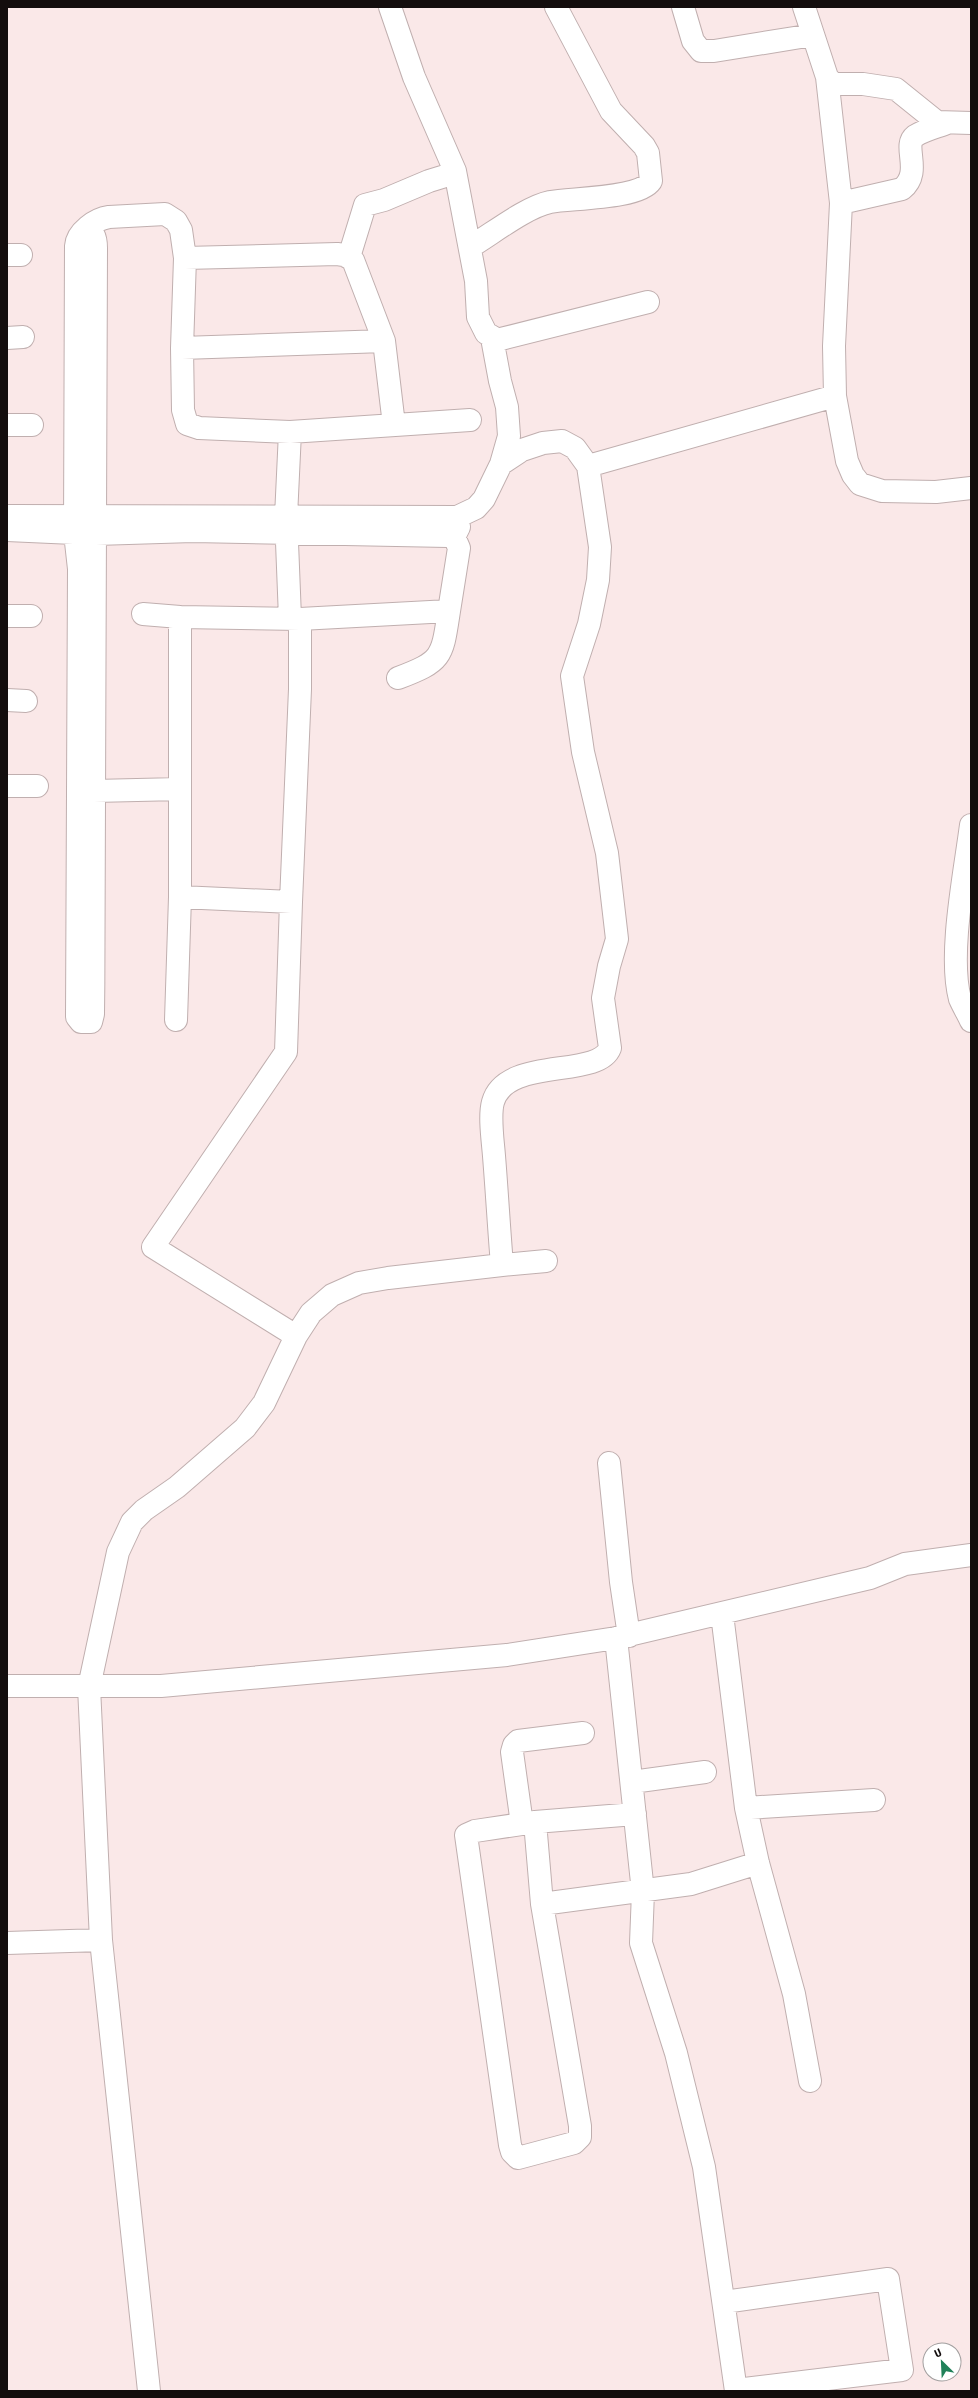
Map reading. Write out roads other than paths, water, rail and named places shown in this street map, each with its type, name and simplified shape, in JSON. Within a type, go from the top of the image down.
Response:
[{"type":"street","points":[[390,7],[414,77],[456,173],[476,281],[478,317],[486,333],[492,338],[501,339],[648,302]]},
{"type":"street","points":[[470,247],[530,210],[549,202],[624,193],[642,189],[651,181],[648,153],[644,146],[611,110],[556,7]]},
{"type":"street","points":[[683,7],[693,41],[701,51],[714,51],[813,35]]},
{"type":"street","points":[[804,7],[827,77],[841,203],[834,346],[835,396],[847,461],[853,475],[860,484],[882,491],[936,492],[971,488]]},
{"type":"street","points":[[827,77],[833,84],[863,84],[896,89],[937,122],[971,123]]},
{"type":"street","points":[[841,203],[902,190],[909,183],[912,176],[910,143],[914,137],[947,123]]},
{"type":"street","points":[[348,257],[365,205],[384,200],[428,181],[456,173]]},
{"type":"street","points":[[87,671],[94,791],[86,912],[87,569],[76,246],[78,235],[101,218],[166,214],[176,221],[181,230],[185,258],[182,348],[183,410],[187,424],[199,428],[290,432],[470,420]]},
{"type":"street","points":[[185,258],[337,254],[353,260],[384,341],[394,425]]},
{"type":"street","points":[[7,516],[85,525],[193,531],[287,525],[448,536],[455,525],[480,504],[501,464],[509,436],[509,422],[492,338]]},
{"type":"street","points":[[182,348],[384,341]]},
{"type":"street","points":[[588,466],[835,396]]},
{"type":"street","points":[[7,425],[32,425]]},
{"type":"street","points":[[290,432],[287,525],[300,689],[286,1052],[153,1247],[296,1336]]},
{"type":"street","points":[[501,464],[522,450],[543,443],[562,441],[575,448],[588,466],[600,547],[598,580],[589,624],[572,676],[583,752],[607,853],[617,939],[609,966],[604,998],[610,1048],[603,1057],[589,1062],[513,1078],[501,1086],[493,1102],[493,1139],[502,1265]]},
{"type":"street","points":[[7,530],[85,525]]},
{"type":"street","points":[[398,678],[435,661],[444,645],[458,554],[455,525]]},
{"type":"street","points":[[144,614],[180,617],[295,618],[449,612]]},
{"type":"street","points":[[7,616],[31,616]]},
{"type":"street","points":[[176,1020],[180,897],[180,617]]},
{"type":"street","points":[[7,786],[37,786]]},
{"type":"street","points":[[94,791],[180,789]]},
{"type":"street","points":[[971,825],[966,897],[957,972],[960,999],[971,1021]]},
{"type":"street","points":[[180,897],[291,902]]},
{"type":"street","points":[[149,2391],[101,1940],[89,1687],[118,1552],[132,1522],[144,1510],[177,1487],[245,1428],[264,1403],[296,1336],[311,1313],[332,1295],[358,1283],[388,1278],[546,1260]]},
{"type":"street","points":[[609,1463],[621,1582],[622,1637],[632,1782],[643,1892],[642,1943],[676,2053],[693,2117],[704,2168],[736,2390],[902,2370],[888,2279],[724,2302]]},
{"type":"street","points":[[7,1686],[161,1686],[405,1666],[507,1655],[622,1637],[722,1614],[776,1598],[870,1578],[905,1564],[971,1554]]},
{"type":"street","points":[[722,1614],[746,1808],[758,1863],[794,1994],[810,2081]]},
{"type":"street","points":[[583,1733],[518,1741],[514,1745],[512,1752],[528,1823],[580,2126],[580,2137],[574,2143],[518,2158],[512,2152],[510,2145],[466,1835],[475,1831],[528,1823],[635,1814]]},
{"type":"street","points":[[632,1782],[705,1772]]},
{"type":"street","points":[[746,1808],[874,1800]]},
{"type":"street","points":[[542,1904],[643,1892],[691,1884],[758,1863]]},
{"type":"street","points":[[7,1943],[101,1940]]}]
